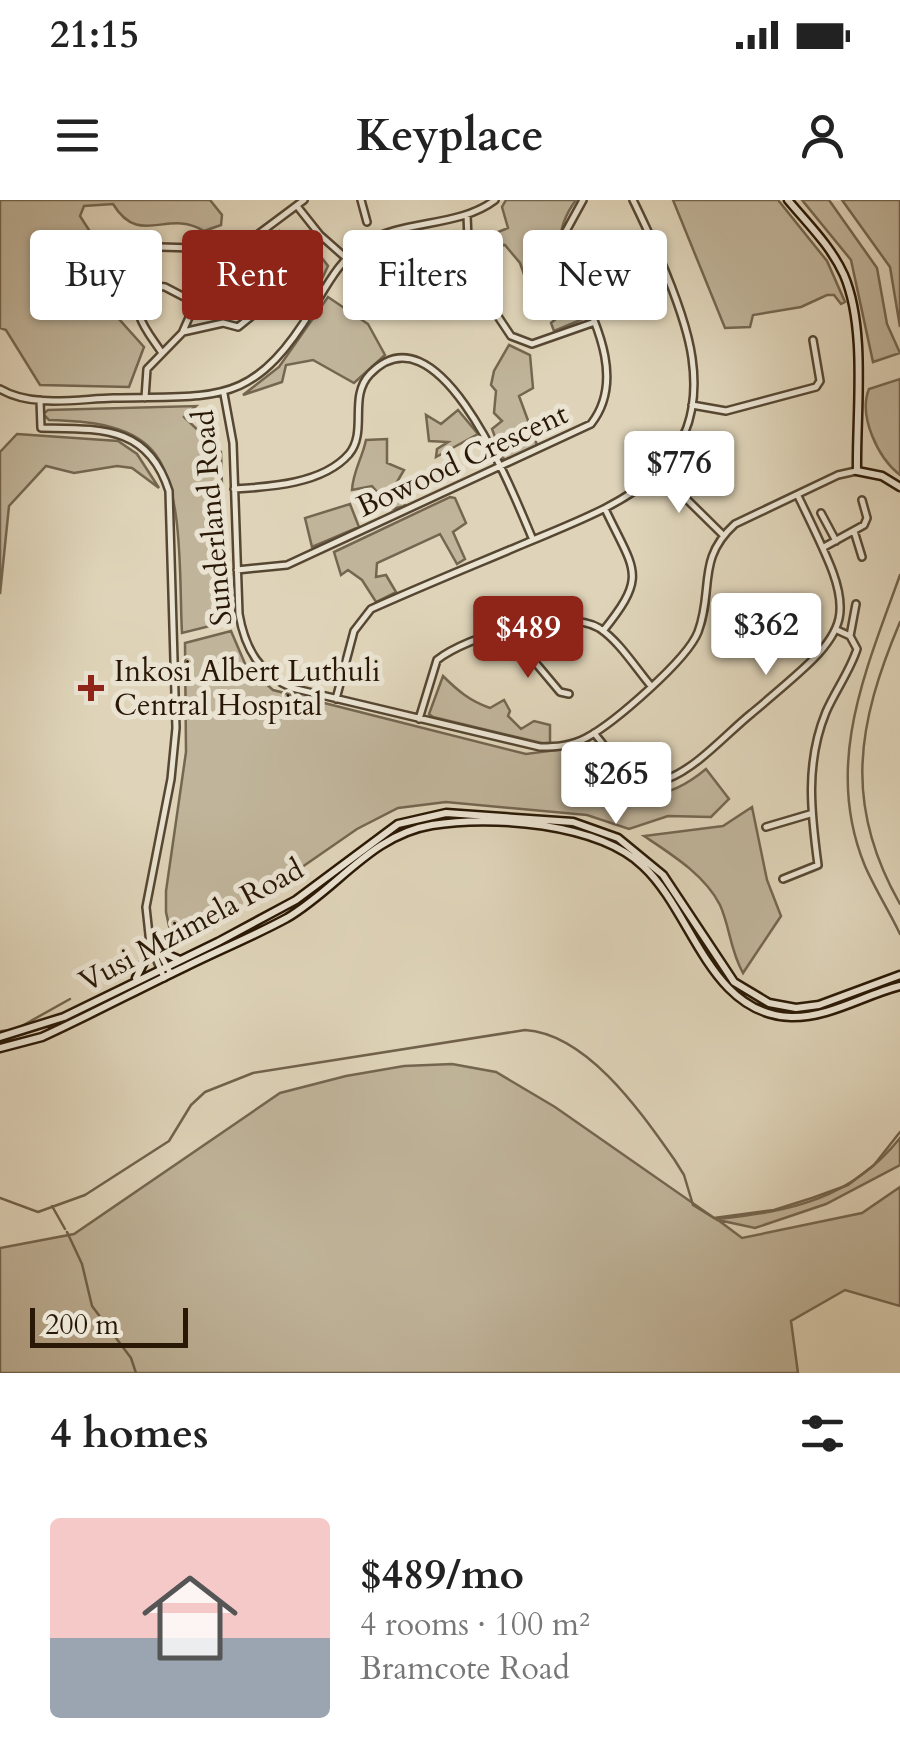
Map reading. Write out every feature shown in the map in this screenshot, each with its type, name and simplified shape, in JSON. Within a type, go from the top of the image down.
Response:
[{"type":"main road","points":[[788,200],[826,244],[850,291],[856,321],[856,471],[882,476],[900,487]]},
{"type":"main road","name":"Vusi Mzimela Road","points":[[0,1044],[132,983],[166,972],[180,960],[296,900],[398,824],[431,814],[466,812],[573,822],[618,838],[662,875],[734,982],[769,1003],[796,1008],[819,1005],[900,975]]},
{"type":"main road","name":"Vusi Mzimela Road","points":[[0,1044],[42,1037],[166,972],[288,917],[364,856],[395,837],[421,827],[468,822],[568,830],[624,851],[643,866],[668,896],[723,983],[761,1009],[792,1017],[820,1014],[900,986]]},
{"type":"main road","points":[[132,983],[155,950],[180,960]]},
{"type":"street","points":[[264,230],[304,200]]},
{"type":"street","points":[[362,200],[367,222]]},
{"type":"street","points":[[406,230],[467,214],[495,200]]},
{"type":"street","name":"Bowood Crescent","points":[[237,570],[287,565],[577,432],[598,415],[609,377],[565,253],[564,240],[583,200]]},
{"type":"street","points":[[336,699],[354,631],[366,612],[606,511],[634,495],[660,473],[681,438],[692,406],[694,366],[689,341],[633,200]]},
{"type":"street","points":[[297,205],[320,235],[343,255]]},
{"type":"street","points":[[467,214],[470,270],[512,336],[526,344],[539,343],[592,323]]},
{"type":"street","points":[[0,389],[13,396],[40,400],[182,400],[224,394],[276,361],[343,262]]},
{"type":"street","points":[[162,353],[142,326],[136,304],[141,286],[148,283],[165,287],[182,296]]},
{"type":"street","points":[[145,398],[144,376],[183,332],[188,320]]},
{"type":"street","points":[[183,332],[222,323],[238,327],[247,320]]},
{"type":"street","points":[[692,406],[726,411],[808,390],[820,381],[813,340]]},
{"type":"street","points":[[234,489],[287,486],[347,456],[357,435],[357,403],[364,381],[380,366],[398,360],[420,362],[436,371],[486,434],[534,540]]},
{"type":"street","name":"Sunderland Road","points":[[224,394],[233,442],[242,629],[254,658],[284,684],[336,699],[540,747],[565,746],[594,733],[686,654],[697,634],[709,560],[723,534]]},
{"type":"street","points":[[40,400],[41,428],[110,431],[131,439],[154,459],[170,491],[176,740],[147,896],[150,934],[166,972]]},
{"type":"street","points":[[660,473],[723,534],[746,518],[838,475],[856,471]]},
{"type":"street","points":[[594,733],[634,776],[652,782],[672,777],[814,662],[837,630],[841,592],[798,496]]},
{"type":"street","points":[[823,547],[866,522],[862,500]]},
{"type":"street","points":[[603,631],[630,597],[635,581],[606,511]]},
{"type":"street","points":[[821,513],[836,541]]},
{"type":"street","points":[[854,531],[862,558]]},
{"type":"street","points":[[783,879],[818,865],[810,814],[820,729],[857,651],[850,636],[856,604]]},
{"type":"street","points":[[419,719],[437,660],[508,630],[572,620],[603,631],[650,686]]},
{"type":"street","points":[[508,630],[560,692],[569,694]]},
{"type":"street","points":[[837,630],[850,636]]},
{"type":"street","points":[[766,827],[810,814]]},
{"type":"shaded area","points":[[0,200],[210,200],[222,215],[221,225],[202,230],[178,223],[133,224],[113,204],[84,206],[80,216],[89,230],[30,230],[30,320],[120,320],[144,347],[129,387],[40,385],[6,330],[0,328]]},
{"type":"shaded area","points":[[506,200],[576,200],[561,230],[523,230],[523,272],[503,245],[503,230],[508,228],[502,207]]},
{"type":"shaded area","points":[[673,200],[778,200],[827,261],[845,302],[841,304],[834,295],[827,295],[801,307],[753,315],[750,327],[725,328]]},
{"type":"shaded area","points":[[802,200],[829,200],[877,268],[887,324],[900,353],[873,362],[851,260]]},
{"type":"shaded area","points":[[842,200],[900,200],[900,327],[890,267]]},
{"type":"shaded area","points":[[328,297],[343,307],[343,320],[362,320],[368,324],[385,355],[354,383],[313,360],[286,365],[282,382],[243,395],[279,367],[312,320],[323,320],[323,304]]},
{"type":"shaded area","points":[[555,320],[581,320],[554,331],[551,323]]},
{"type":"shaded area","points":[[509,345],[530,355],[533,388],[519,396],[537,445],[504,460],[492,429],[502,421],[494,413],[496,391],[491,385],[494,371]]},
{"type":"shaded area","points":[[900,379],[900,475],[884,458],[872,436],[866,400],[869,389]]},
{"type":"shaded area","points":[[196,406],[184,417],[221,452],[226,622],[182,633],[178,537],[163,466],[152,450],[130,434],[90,423],[49,420],[43,414],[48,410]]},
{"type":"shaded area","points":[[458,410],[478,434],[436,457],[437,449],[448,442],[429,441],[426,415],[441,424]]},
{"type":"shaded area","points":[[17,434],[118,441],[137,454],[159,488],[132,468],[117,466],[74,473],[46,466],[9,506],[0,594],[0,452]]},
{"type":"shaded area","points":[[387,439],[387,463],[404,470],[397,482],[405,506],[392,509],[372,486],[352,490],[366,440]]},
{"type":"shaded area","points":[[455,498],[466,523],[453,532],[465,559],[457,564],[440,534],[377,563],[376,577],[386,575],[396,592],[376,602],[362,580],[348,570],[341,575],[334,552]]},
{"type":"shaded area","points":[[350,504],[359,527],[312,547],[305,518]]},
{"type":"shaded area","points":[[231,631],[246,666],[273,690],[526,754],[595,745],[618,777],[643,793],[672,790],[706,769],[729,799],[711,817],[668,816],[629,829],[587,815],[446,802],[398,808],[357,829],[214,928],[174,949],[166,891],[186,752],[185,643]]},
{"type":"shaded area","points":[[443,676],[465,695],[490,708],[504,700],[510,711],[508,716],[521,729],[534,721],[550,725],[550,745],[433,717],[429,714]]},
{"type":"shaded area","points":[[752,807],[767,880],[781,916],[743,973],[714,894],[686,866],[644,836],[723,826]]},
{"type":"shaded area","points":[[452,1064],[496,1072],[555,1107],[717,1220],[771,1212],[818,1198],[861,1175],[900,1138],[900,1165],[826,1204],[755,1228],[718,1220],[742,1238],[862,1213],[900,1187],[900,1306],[845,1290],[791,1321],[798,1373],[0,1373],[0,1248],[74,1234],[280,1093],[404,1066]]},
{"type":"waterway","points":[[900,575],[874,646],[854,718],[848,791],[853,828],[865,866],[900,934]]},
{"type":"waterway","points":[[900,622],[874,695],[862,764],[870,832],[900,904]]},
{"type":"waterway","points":[[20,1027],[70,999]]},
{"type":"waterway","points":[[1,1031],[13,1030]]},
{"type":"waterway","points":[[0,1198],[38,1212],[85,1195],[169,1141],[191,1105],[205,1092],[253,1073],[525,1030],[570,1045],[610,1078],[674,1159],[684,1175],[693,1205],[714,1218],[774,1210],[848,1185],[874,1165],[900,1132]]},
{"type":"waterway","points":[[52,1206],[65,1229]]},
{"type":"waterway","points":[[67,1232],[82,1264],[92,1306],[131,1358],[136,1373]]},
{"type":"place","name":"Inkosi Albert Luthuli Central Hospital","points":[[91,688]]}]
